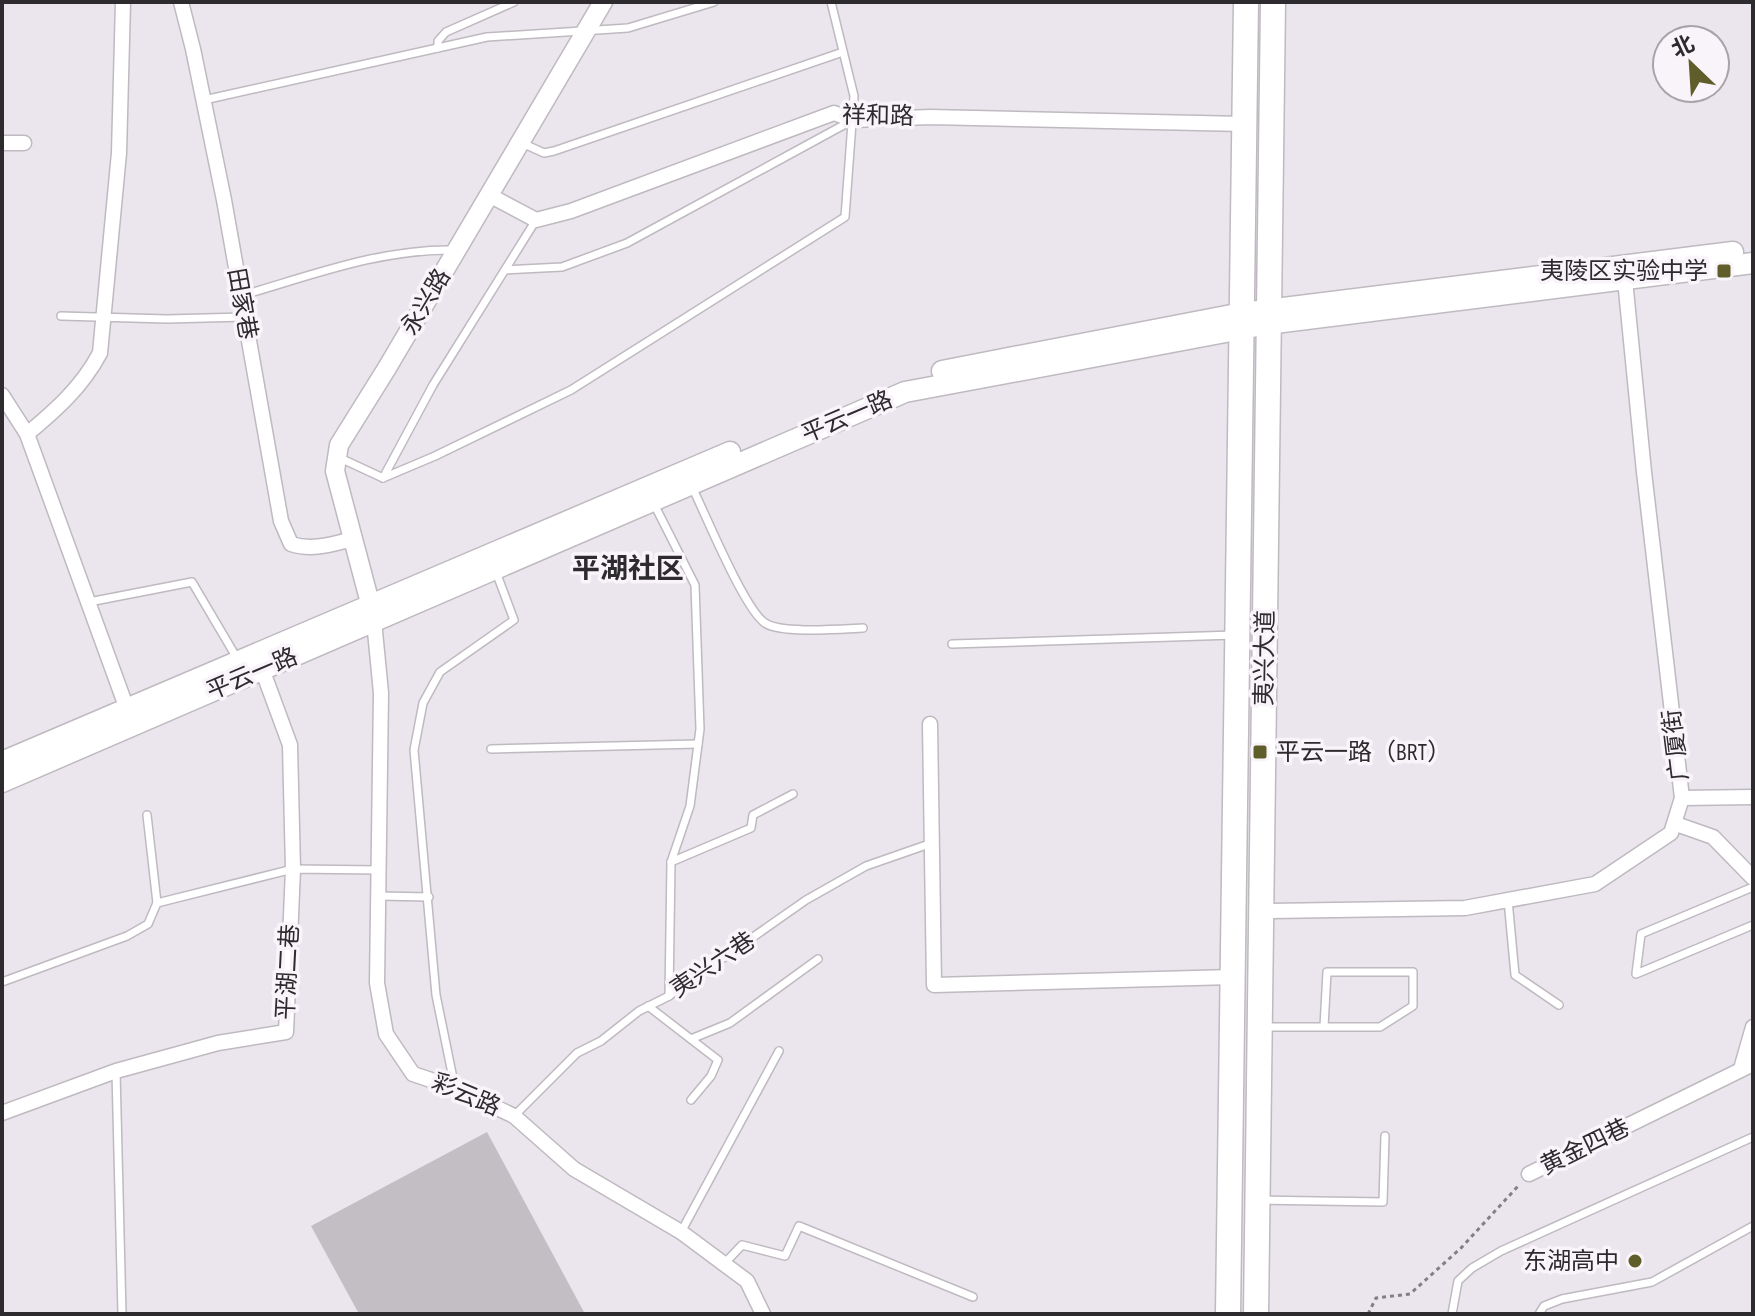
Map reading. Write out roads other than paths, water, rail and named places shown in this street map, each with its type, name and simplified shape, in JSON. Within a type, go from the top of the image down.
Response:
[{"type":"main road","name":"夷兴大道","points":[[1228,1314],[1246,2]]},
{"type":"main road","name":"夷兴大道","points":[[1256,1314],[1273,2]]},
{"type":"main road","name":"平云一路","points":[[2,782],[262,669],[372,613],[905,378],[1268,317],[1753,249]]},
{"type":"main road","name":"平云一路","points":[[1268,317],[1625,280],[1753,263]]},
{"type":"main road","name":"平云一路","points":[[2,762],[239,661],[495,569],[905,392],[1242,321]]},
{"type":"street","points":[[27,434],[61,405],[88,375],[100,353],[119,153],[123,2]]},
{"type":"street","name":"田家巷","points":[[181,2],[204,100],[281,521],[291,544],[304,548],[353,539]]},
{"type":"street","name":"永兴路","points":[[337,457],[339,445],[603,2]]},
{"type":"street","name":"祥和路","points":[[536,220],[571,211],[834,113],[853,120],[930,117],[1244,124]]},
{"type":"street","points":[[2,143],[24,143]]},
{"type":"street","points":[[489,195],[536,220]]},
{"type":"street","name":"广厦街","points":[[1625,280],[1682,798],[1676,824]]},
{"type":"street","points":[[2,395],[27,434],[127,709]]},
{"type":"street","points":[[337,457],[335,471],[372,613]]},
{"type":"street","name":"彩云路","points":[[372,613],[381,693],[377,983],[386,1034],[413,1074],[455,1088],[514,1116],[574,1169],[681,1232],[747,1281],[763,1314]]},
{"type":"street","name":"平湖二巷","points":[[2,1113],[116,1071],[218,1043],[286,1032],[293,869],[290,745],[262,669]]},
{"type":"street","points":[[930,724],[934,985],[1233,977]]},
{"type":"street","points":[[1682,798],[1753,797]]},
{"type":"street","points":[[1263,911],[1465,908],[1595,884],[1661,841],[1676,824],[1713,837],[1753,878]]},
{"type":"street","points":[[1747,1066],[1753,1027]]},
{"type":"street","name":"黄金四巷","points":[[1529,1174],[1747,1066]]},
{"type":"lane","points":[[438,48],[438,41],[446,32],[514,2]]},
{"type":"lane","points":[[204,100],[487,37],[628,28],[714,2]]},
{"type":"lane","points":[[337,457],[383,478],[435,456],[571,390],[845,217],[854,96],[831,2]]},
{"type":"lane","points":[[520,143],[544,153],[554,151],[843,52]]},
{"type":"lane","points":[[505,270],[562,267],[627,243],[853,120]]},
{"type":"lane","points":[[383,478],[433,385],[536,220]]},
{"type":"lane","points":[[240,296],[389,255],[421,249],[457,250]]},
{"type":"lane","points":[[61,316],[167,319],[244,317]]},
{"type":"lane","points":[[691,485],[748,602],[765,623],[792,629],[863,628]]},
{"type":"lane","points":[[652,501],[695,585],[700,729],[690,806],[671,862],[669,996]]},
{"type":"lane","points":[[455,1088],[436,995],[414,750],[423,703],[440,672],[514,620],[495,569]]},
{"type":"lane","points":[[89,602],[192,582],[239,661]]},
{"type":"lane","points":[[952,644],[1237,635]]},
{"type":"lane","points":[[491,749],[698,744]]},
{"type":"lane","points":[[671,862],[751,828],[753,815],[793,794]]},
{"type":"lane","points":[[2,982],[127,936],[148,924],[157,903],[147,815]]},
{"type":"lane","name":"夷兴六巷","points":[[514,1116],[577,1053],[601,1041],[648,1006],[669,996],[806,900],[866,866],[932,843]]},
{"type":"lane","points":[[157,903],[293,869],[379,870]]},
{"type":"lane","points":[[1753,887],[1641,934],[1636,974],[1753,925]]},
{"type":"lane","points":[[379,896],[429,897]]},
{"type":"lane","points":[[1508,900],[1515,975],[1559,1005]]},
{"type":"lane","points":[[691,1039],[730,1023],[818,959]]},
{"type":"lane","points":[[1261,1027],[1324,1027],[1380,1027],[1413,1006],[1413,972],[1327,972],[1324,1027]]},
{"type":"lane","points":[[648,1006],[718,1060],[711,1076],[691,1100]]},
{"type":"lane","points":[[681,1232],[779,1051]]},
{"type":"lane","points":[[116,1071],[122,1314]]},
{"type":"lane","points":[[1258,1200],[1383,1202],[1385,1136]]},
{"type":"lane","points":[[1452,1314],[1458,1281],[1472,1268],[1501,1251],[1753,1137]]},
{"type":"lane","points":[[724,1264],[742,1245],[785,1256],[799,1226],[973,1297]]},
{"type":"lane","points":[[1539,1314],[1544,1306],[1562,1299],[1652,1282],[1753,1226]]},
{"type":"place","name":"夷陵区实验中学","points":[[1724,271]]},
{"type":"place","name":"平云一路（BRT）","points":[[1260,752]]},
{"type":"place","name":"东湖高中","points":[[1635,1261]]},
{"type":"district","name":"平湖社区","points":[[628,569]]}]
